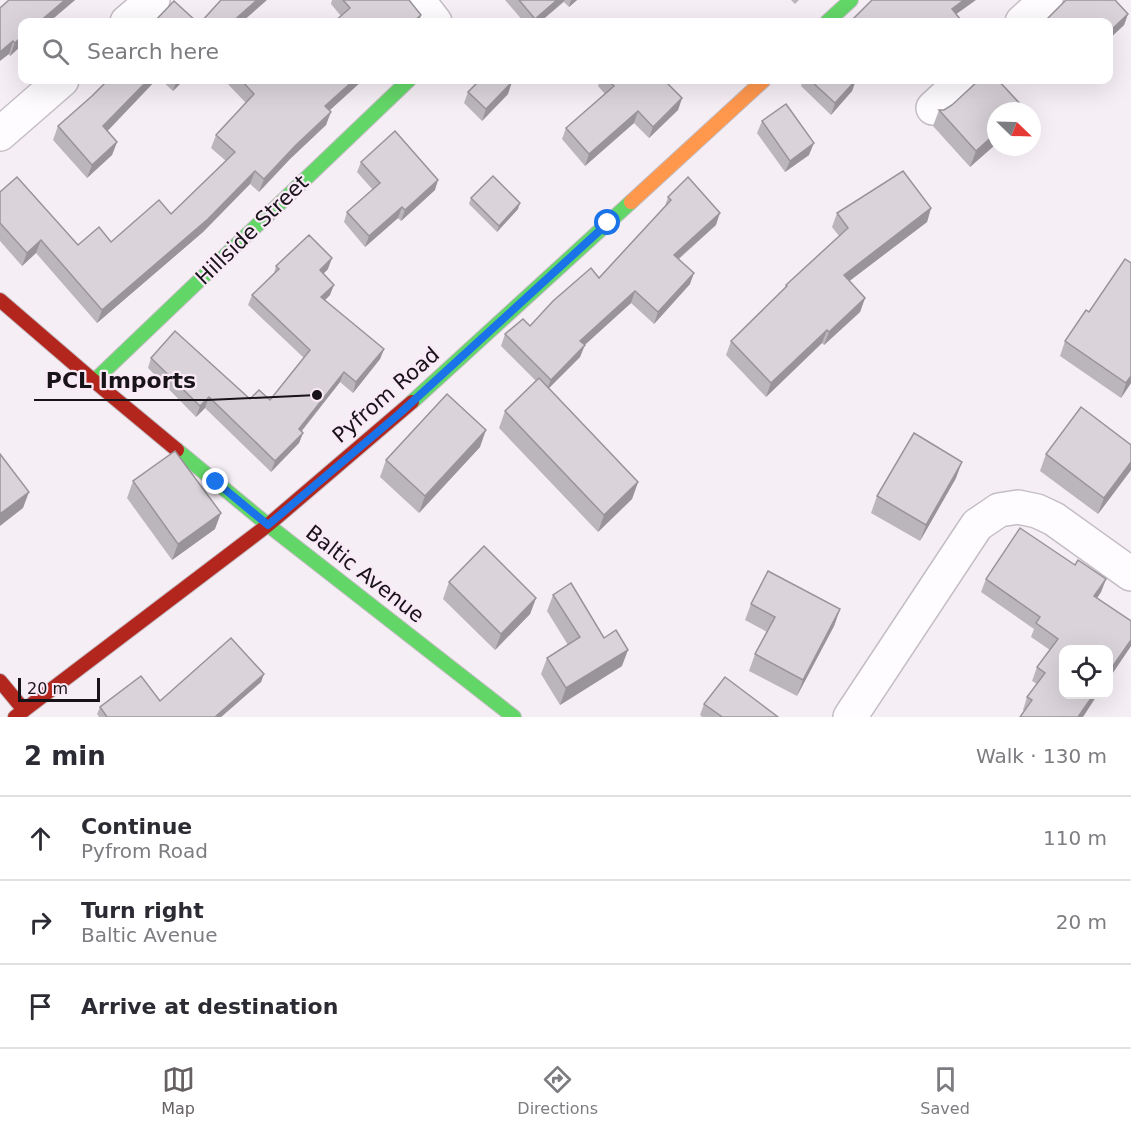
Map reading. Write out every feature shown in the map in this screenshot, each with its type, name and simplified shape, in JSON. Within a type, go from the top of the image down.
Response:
[{"type":"street","points":[[132,18],[153,0]]},
{"type":"street","points":[[418,0],[432,18]]},
{"type":"street","points":[[831,18],[851,0]]},
{"type":"street","points":[[1026,18],[1046,0]]},
{"type":"street","points":[[0,134],[57,84]]},
{"type":"street","name":"Hillside Street","points":[[94,381],[405,84]]},
{"type":"street","name":"Pyfrom Road","points":[[20,714],[268,525],[399,414],[760,84]]},
{"type":"street","points":[[933,108],[959,84]]},
{"type":"street","name":"Baltic Avenue","points":[[0,300],[268,525],[514,717]]},
{"type":"street","points":[[849,717],[977,525],[999,510],[1018,507],[1037,510],[1054,519],[1131,574]]},
{"type":"street","points":[[0,681],[20,714]]},
{"type":"building","points":[[9,0],[65,0],[44,18],[18,18],[18,40],[15,43],[13,41],[0,52],[0,8]]},
{"type":"building","points":[[221,0],[257,0],[237,18],[205,18]]},
{"type":"building","points":[[343,0],[409,0],[421,15],[418,18],[339,18],[350,8]]},
{"type":"building","points":[[519,0],[557,0],[536,18]]},
{"type":"building","points":[[872,0],[964,0],[952,9],[959,18],[854,18]]},
{"type":"building","points":[[1066,0],[1115,0],[1128,14],[1113,28],[1113,18],[1048,18]]},
{"type":"building","points":[[174,1],[193,18],[158,18]]},
{"type":"building","points":[[104,84],[144,84],[103,126],[117,142],[92,165],[58,126]]},
{"type":"building","points":[[245,84],[350,84],[325,106],[331,112],[264,179],[255,171],[208,219],[102,310],[41,240],[27,253],[0,223],[0,192],[17,177],[78,245],[99,227],[111,242],[159,200],[171,214],[235,152],[216,135],[254,94]]},
{"type":"building","points":[[476,84],[510,84],[486,109],[468,92]]},
{"type":"building","points":[[612,84],[668,84],[682,98],[653,127],[638,111],[589,154],[566,128],[614,86]]},
{"type":"building","points":[[814,84],[852,84],[835,103]]},
{"type":"building","points":[[975,84],[1002,84],[1018,102],[987,102],[987,141],[976,151],[939,110],[944,110]]},
{"type":"building","points":[[786,104],[814,143],[790,161],[762,121]]},
{"type":"building","points":[[395,131],[438,180],[405,210],[402,207],[369,236],[347,212],[380,183],[361,162]]},
{"type":"building","points":[[903,171],[931,208],[844,275],[865,298],[771,383],[731,341],[786,285],[848,228],[837,213]]},
{"type":"building","points":[[493,176],[520,203],[499,226],[471,198]]},
{"type":"building","points":[[688,177],[720,213],[674,255],[694,273],[658,312],[635,291],[580,341],[585,345],[551,380],[505,334],[523,319],[530,326],[553,301],[591,268],[599,278],[671,200],[668,197]]},
{"type":"building","points":[[309,235],[332,258],[320,270],[334,285],[321,297],[384,349],[356,382],[344,372],[299,429],[303,433],[275,461],[209,397],[200,406],[151,358],[175,331],[250,399],[259,390],[270,400],[310,350],[252,295],[279,269],[276,266]]},
{"type":"building","points":[[1125,259],[1131,263],[1131,376],[1126,383],[1065,341],[1086,310],[1089,312]]},
{"type":"building","points":[[539,378],[638,482],[604,515],[505,411]]},
{"type":"building","points":[[447,394],[486,430],[425,496],[386,460]]},
{"type":"building","points":[[1081,407],[1131,445],[1131,462],[1104,498],[1046,454]]},
{"type":"building","points":[[914,433],[962,462],[926,525],[877,496]]},
{"type":"building","points":[[175,451],[221,513],[178,544],[133,481]]},
{"type":"building","points":[[0,454],[29,492],[0,514]]},
{"type":"building","points":[[1020,528],[1075,565],[1078,560],[1106,579],[1094,596],[1131,621],[1131,640],[1113,666],[1113,645],[1059,645],[1059,699],[1091,699],[1078,717],[1020,717],[1032,700],[1027,697],[1045,673],[1037,667],[1058,639],[1036,623],[1040,617],[986,579]]},
{"type":"building","points":[[484,546],[536,598],[501,634],[449,582]]},
{"type":"building","points":[[768,571],[840,609],[803,680],[755,654],[775,617],[751,604]]},
{"type":"building","points":[[571,583],[604,638],[616,630],[628,650],[566,688],[547,658],[580,637],[553,595]]},
{"type":"building","points":[[231,638],[264,674],[215,717],[107,717],[100,707],[141,676],[160,701]]},
{"type":"building","points":[[725,677],[778,717],[720,717],[704,704]]},
{"type":"traffic: fast","points":[[831,18],[851,0]]},
{"type":"traffic: fast","points":[[94,381],[405,84]]},
{"type":"traffic: fast","points":[[412,402],[631,202]]},
{"type":"traffic: fast","points":[[177,450],[268,525],[514,717]]},
{"type":"traffic: slow","points":[[631,202],[760,84]]},
{"type":"traffic: jam","points":[[0,300],[177,450]]},
{"type":"traffic: jam","points":[[15,717],[268,525],[412,402]]},
{"type":"traffic: jam","points":[[0,681],[24,710]]},
{"type":"place","name":"PCL Imports","points":[[317,395]]},
{"type":"route","points":[[216,482],[268,525],[399,414],[608,223]]}]
